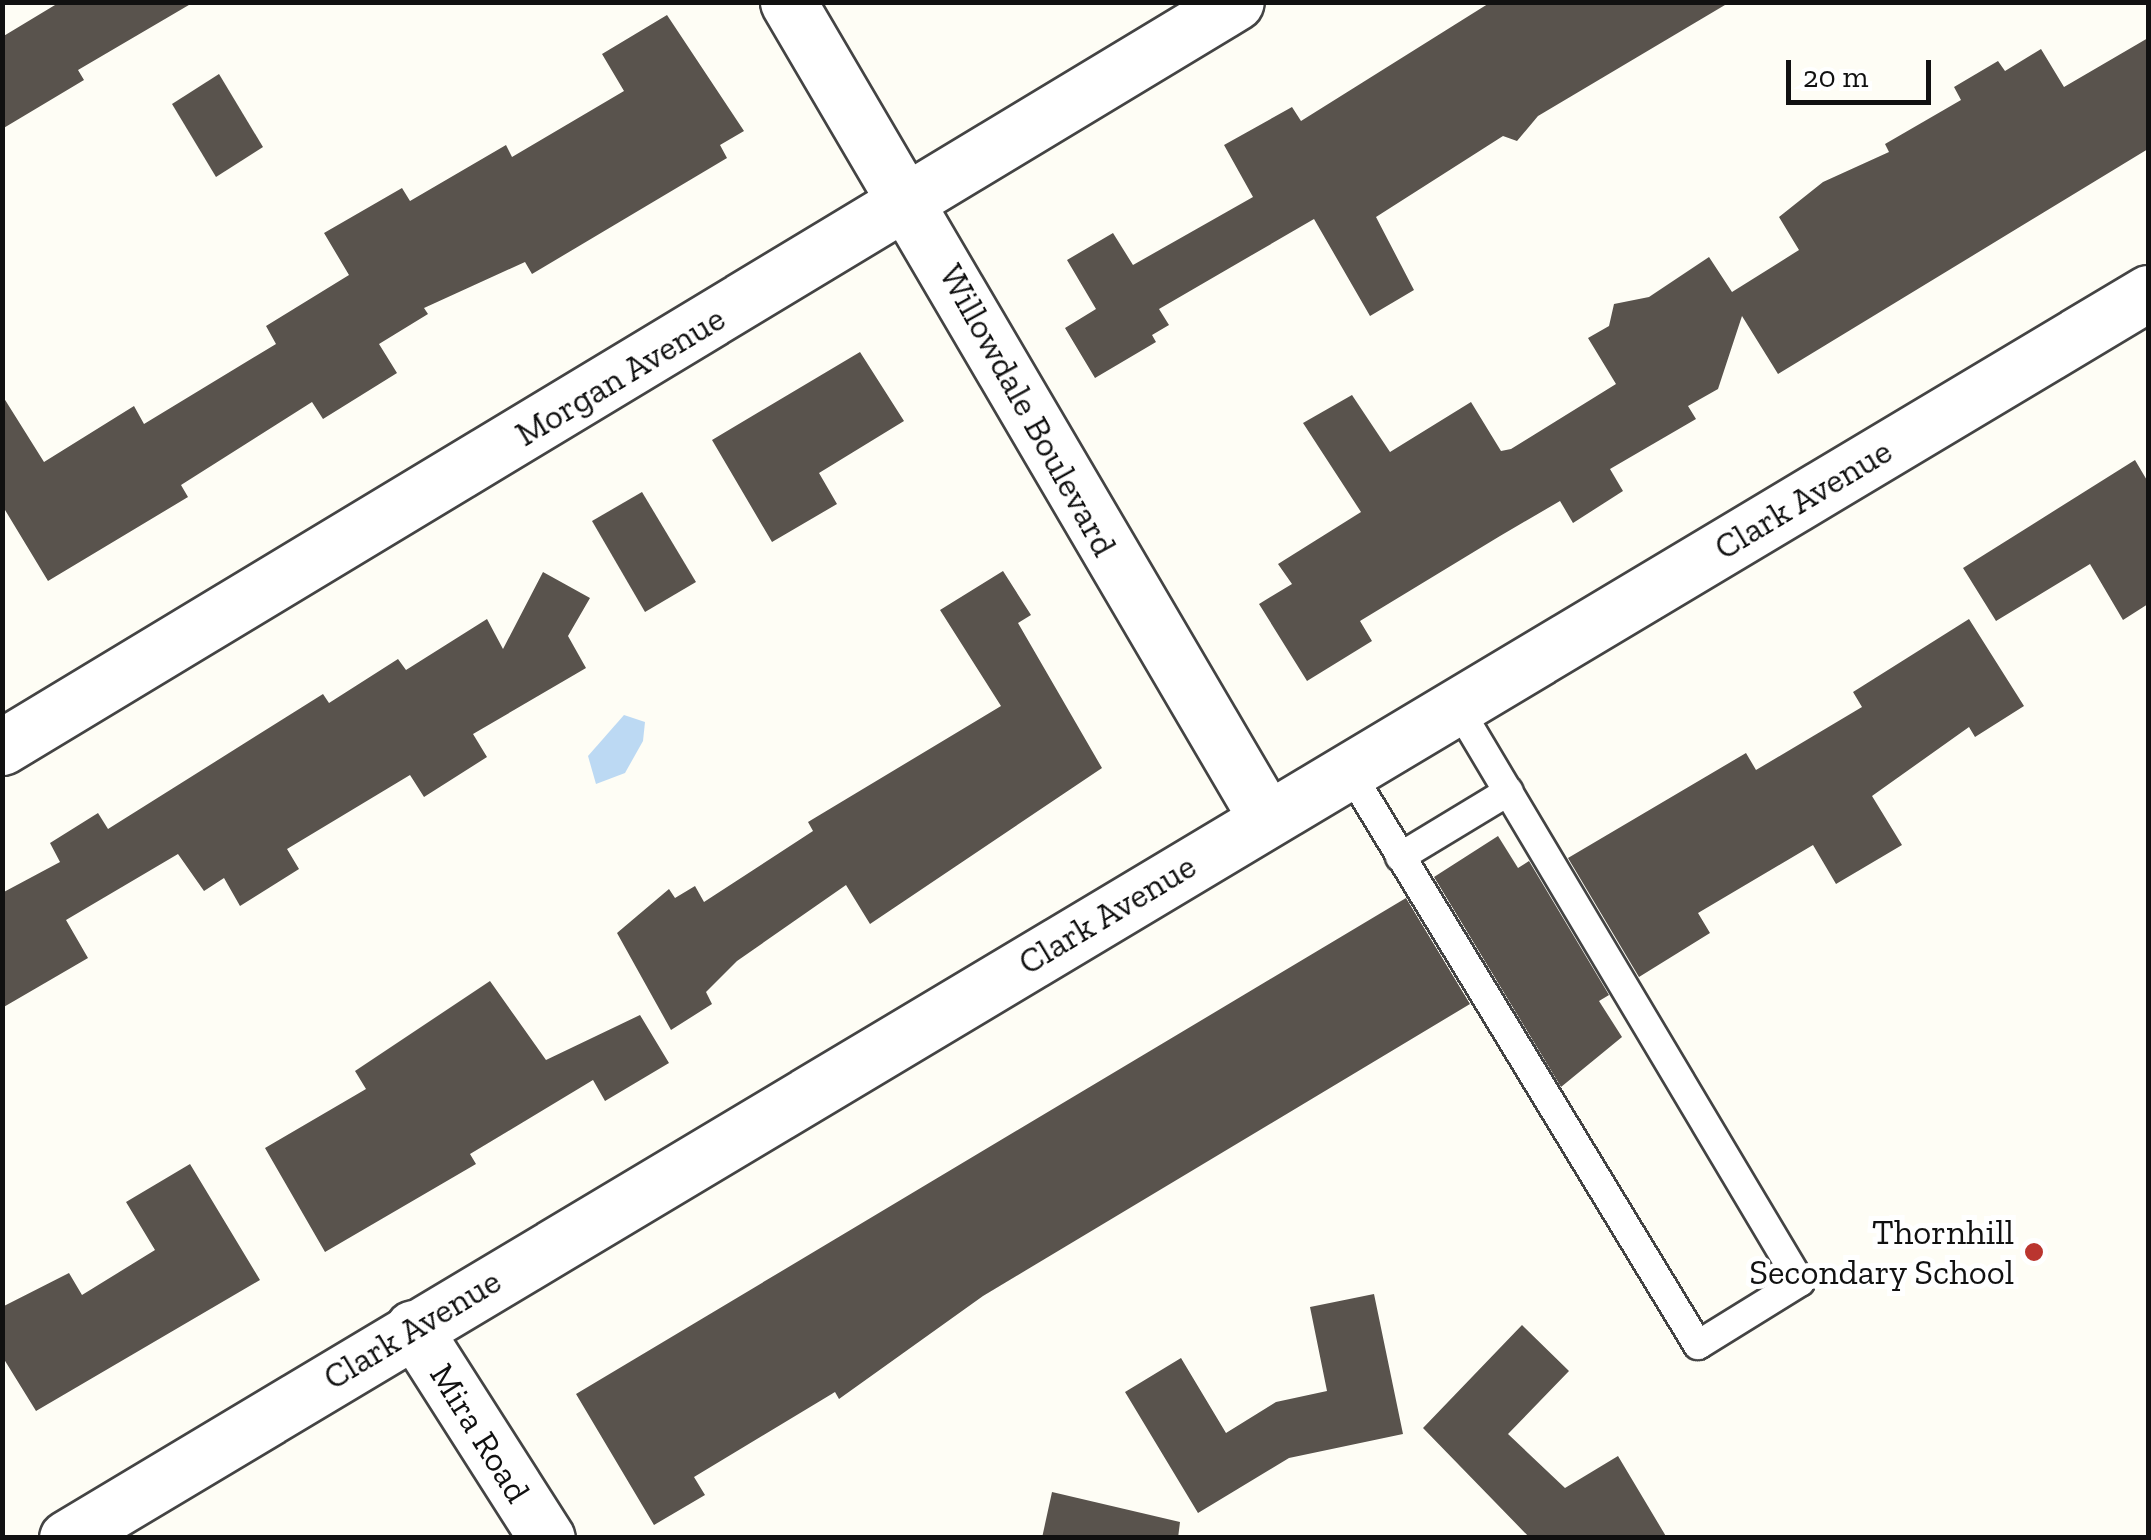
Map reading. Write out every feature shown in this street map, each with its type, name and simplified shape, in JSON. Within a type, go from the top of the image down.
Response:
[{"type":"street","name":"Willowdale Boulevard","points":[[788,2],[909,200],[1267,819]]},
{"type":"street","name":"Morgan Avenue","points":[[2,747],[1236,2]]},
{"type":"street","name":"Clark Avenue","points":[[67,1538],[2148,293]]},
{"type":"street","name":"Mira Road","points":[[414,1328],[547,1538]]},
{"type":"lane","points":[[1348,770],[1698,1346],[1800,1282],[1457,706]]},
{"type":"lane","points":[[1400,857],[1509,791]]},
{"type":"water","points":[[624,715],[645,722],[643,741],[625,773],[596,784],[588,756]]},
{"type":"building","points":[[60,2],[194,2],[78,70],[84,80],[2,129],[2,37]]},
{"type":"building","points":[[1491,2],[1730,2],[1538,116],[1517,141],[1503,136],[1376,217],[1414,290],[1370,316],[1314,219],[1159,309],[1169,325],[1152,335],[1156,342],[1095,378],[1065,328],[1096,309],[1067,260],[1113,233],[1133,265],[1253,197],[1224,145],[1292,107],[1301,121]]},
{"type":"building","points":[[667,15],[744,131],[720,145],[727,158],[532,274],[525,262],[424,308],[428,314],[379,344],[397,373],[323,419],[312,402],[181,485],[188,497],[48,581],[2,505],[2,395],[44,462],[134,406],[144,424],[276,344],[266,326],[349,275],[324,233],[402,188],[410,201],[506,145],[512,157],[624,91],[602,54]]},
{"type":"building","points":[[2148,38],[2148,149],[1778,374],[1742,316],[1718,389],[1688,406],[1696,419],[1610,469],[1623,491],[1573,523],[1560,501],[1500,536],[1360,621],[1372,641],[1307,681],[1259,604],[1292,584],[1278,564],[1361,512],[1303,423],[1352,395],[1390,452],[1471,402],[1501,451],[1511,449],[1616,384],[1588,338],[1609,326],[1614,304],[1649,297],[1709,257],[1732,292],[1799,250],[1779,217],[1823,182],[1889,152],[1885,144],[1961,100],[1954,87],[1998,61],[2005,71],[2041,49],[2064,87]]},
{"type":"building","points":[[219,74],[263,147],[216,177],[172,104]]},
{"type":"building","points":[[860,352],[904,421],[819,473],[837,504],[772,542],[712,440]]},
{"type":"building","points":[[2135,460],[2148,482],[2148,604],[2123,620],[2090,564],[1996,621],[1963,568]]},
{"type":"building","points":[[642,492],[696,582],[645,612],[592,521]]},
{"type":"building","points":[[1003,571],[1031,615],[1018,623],[1102,768],[870,924],[846,885],[737,961],[706,992],[712,1004],[671,1030],[617,933],[669,889],[675,898],[695,886],[704,902],[813,831],[808,822],[1001,706],[940,610]]},
{"type":"building","points":[[543,572],[590,598],[568,636],[586,668],[473,734],[487,757],[424,797],[410,775],[287,849],[299,869],[240,906],[224,878],[204,891],[178,854],[66,920],[88,958],[2,1008],[2,893],[60,862],[50,843],[98,813],[108,829],[323,694],[329,703],[398,659],[406,670],[487,619],[503,649]]},
{"type":"building","points":[[1969,619],[2024,706],[1975,737],[1969,727],[1872,796],[1902,845],[1836,884],[1813,845],[1698,913],[1710,933],[1639,977],[1568,858],[1746,753],[1756,770],[1862,707],[1853,692]]},
{"type":"building","points":[[1498,836],[1518,868],[1529,861],[1609,995],[1599,1001],[1622,1037],[1561,1087],[1434,877]]},
{"type":"building","points":[[1406,898],[1470,1004],[983,1296],[839,1399],[835,1392],[694,1477],[705,1495],[654,1525],[576,1394]]},
{"type":"building","points":[[490,981],[546,1060],[640,1015],[669,1063],[605,1101],[593,1080],[470,1154],[476,1164],[325,1252],[265,1148],[366,1089],[355,1071]]},
{"type":"building","points":[[190,1164],[260,1280],[36,1411],[2,1356],[2,1307],[69,1273],[82,1295],[155,1250],[126,1202]]},
{"type":"building","points":[[1374,1294],[1403,1434],[1289,1458],[1198,1513],[1125,1392],[1181,1358],[1226,1433],[1276,1402],[1327,1391],[1310,1307]]},
{"type":"building","points":[[1522,1325],[1569,1371],[1508,1434],[1565,1488],[1618,1456],[1667,1538],[1530,1538],[1423,1428]]},
{"type":"building","points":[[1052,1492],[1180,1522],[1178,1538],[1042,1538]]},
{"type":"place","name":"Thornhill Secondary School","points":[[2034,1252]]}]
